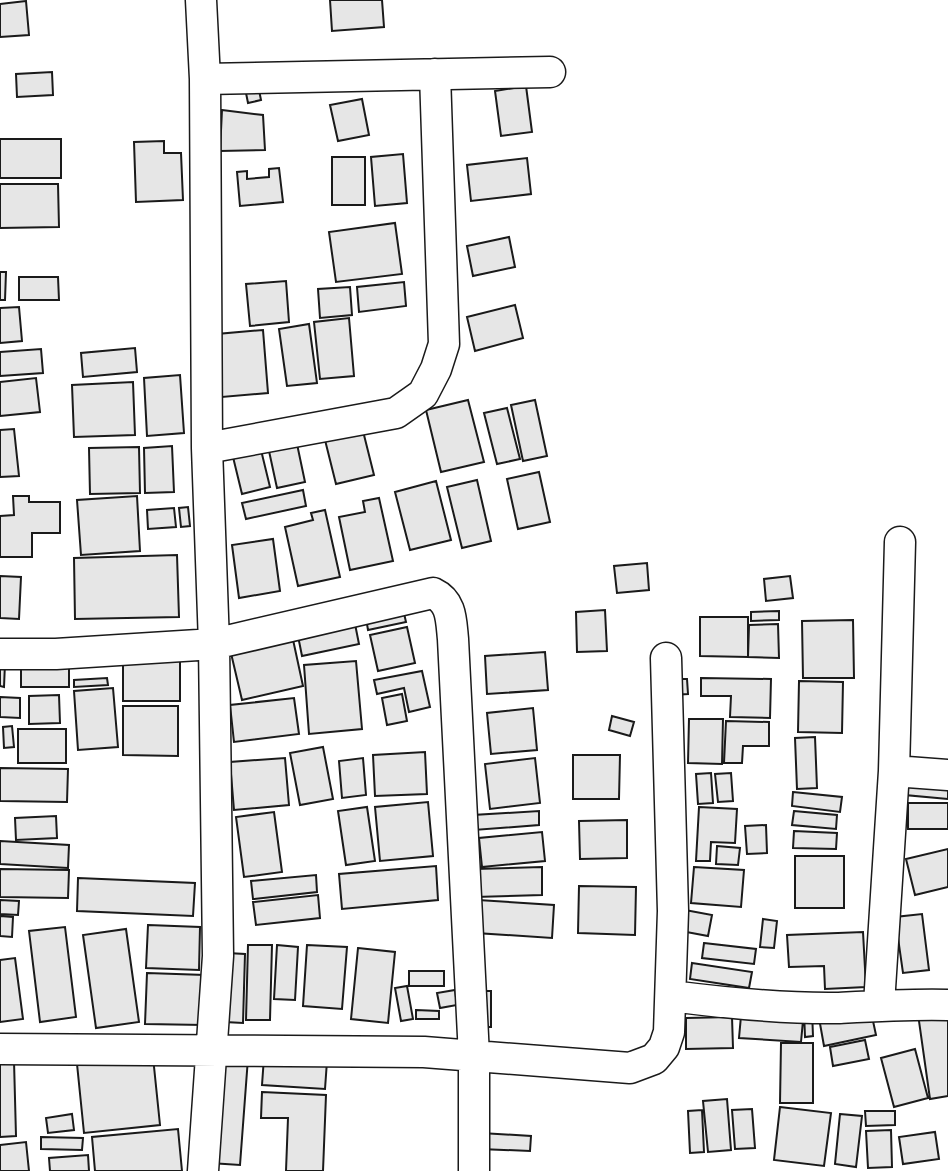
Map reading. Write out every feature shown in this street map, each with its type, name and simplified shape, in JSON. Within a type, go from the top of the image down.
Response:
[{"type":"street","points":[[201,0],[205,79],[207,448],[214,644],[218,956],[203,1171]]},
{"type":"street","points":[[205,79],[550,72]]},
{"type":"street","points":[[207,448],[396,413],[423,394],[436,369],[444,344],[435,74]]},
{"type":"street","points":[[879,1004],[894,771],[900,542]]},
{"type":"street","points":[[0,654],[56,654],[214,644],[433,593],[442,597],[449,608],[474,1056],[474,1171]]},
{"type":"street","points":[[0,1049],[424,1052],[630,1068],[654,1059],[664,1047],[669,1032],[671,996],[673,911],[666,659]]},
{"type":"street","points":[[894,771],[948,775]]},
{"type":"street","points":[[671,996],[730,1003],[839,1008],[879,1004],[948,1005]]},
{"type":"building","points":[[330,0],[382,0],[384,27],[332,31]]},
{"type":"building","points":[[26,1],[29,35],[0,37],[0,4]]},
{"type":"building","points":[[52,72],[53,95],[17,97],[16,74]]},
{"type":"building","points":[[526,86],[532,132],[501,136],[495,91]]},
{"type":"building","points":[[259,90],[261,100],[248,103],[246,93]]},
{"type":"building","points":[[362,99],[369,135],[338,141],[330,105]]},
{"type":"building","points":[[222,110],[263,115],[265,150],[220,151]]},
{"type":"building","points":[[0,139],[61,139],[61,178],[0,178]]},
{"type":"building","points":[[164,141],[164,153],[181,153],[183,200],[136,202],[134,142]]},
{"type":"building","points":[[403,154],[407,203],[375,206],[371,157]]},
{"type":"building","points":[[332,157],[365,157],[365,205],[332,205]]},
{"type":"building","points":[[527,158],[531,194],[471,201],[467,165]]},
{"type":"building","points":[[279,168],[283,202],[240,206],[237,172],[247,171],[247,179],[269,177],[269,169]]},
{"type":"building","points":[[0,184],[58,184],[59,227],[0,228]]},
{"type":"building","points":[[395,223],[402,274],[336,282],[329,232]]},
{"type":"building","points":[[509,237],[515,267],[473,276],[467,246]]},
{"type":"building","points":[[0,272],[6,272],[5,300],[0,300]]},
{"type":"building","points":[[19,277],[58,277],[59,300],[19,300]]},
{"type":"building","points":[[286,281],[289,322],[250,326],[246,284]]},
{"type":"building","points":[[404,282],[406,306],[359,312],[357,287]]},
{"type":"building","points":[[350,287],[352,315],[320,318],[318,289]]},
{"type":"building","points":[[515,305],[523,338],[475,351],[467,317]]},
{"type":"building","points":[[19,307],[22,341],[0,343],[0,308]]},
{"type":"building","points":[[349,318],[354,376],[320,379],[314,322]]},
{"type":"building","points":[[309,324],[317,383],[287,386],[279,329]]},
{"type":"building","points":[[263,330],[268,393],[222,397],[217,334]]},
{"type":"building","points":[[135,348],[137,372],[83,377],[81,353]]},
{"type":"building","points":[[41,349],[43,373],[0,376],[0,352]]},
{"type":"building","points":[[180,375],[184,433],[147,436],[144,378]]},
{"type":"building","points":[[36,378],[40,412],[0,416],[0,382]]},
{"type":"building","points":[[133,382],[135,435],[74,437],[72,385]]},
{"type":"building","points":[[468,400],[484,462],[441,472],[426,410]]},
{"type":"building","points":[[535,400],[547,456],[523,461],[511,405]]},
{"type":"building","points":[[507,408],[520,459],[497,464],[484,413]]},
{"type":"building","points":[[14,429],[19,476],[0,477],[0,430]]},
{"type":"building","points":[[363,431],[374,475],[336,484],[325,440]]},
{"type":"building","points":[[297,444],[305,482],[277,488],[269,451]]},
{"type":"building","points":[[172,446],[174,492],[145,493],[144,448]]},
{"type":"building","points":[[139,447],[140,493],[90,494],[89,448]]},
{"type":"building","points":[[261,450],[270,487],[242,494],[233,457]]},
{"type":"building","points":[[539,472],[550,522],[518,529],[507,479]]},
{"type":"building","points":[[477,480],[491,541],[462,548],[447,487]]},
{"type":"building","points":[[436,481],[451,540],[410,550],[395,492]]},
{"type":"building","points":[[303,490],[306,506],[246,519],[242,503]]},
{"type":"building","points":[[13,496],[29,496],[29,502],[60,502],[60,533],[32,533],[32,557],[0,557],[0,516],[14,515]]},
{"type":"building","points":[[137,496],[140,551],[81,555],[77,500]]},
{"type":"building","points":[[379,498],[393,561],[350,570],[339,517],[365,512],[363,501]]},
{"type":"building","points":[[188,507],[190,526],[181,527],[179,508]]},
{"type":"building","points":[[174,508],[176,527],[148,529],[147,510]]},
{"type":"building","points":[[325,510],[340,577],[298,586],[285,527],[313,520],[311,513]]},
{"type":"building","points":[[273,539],[280,591],[239,598],[232,545]]},
{"type":"building","points":[[177,555],[179,617],[75,619],[74,558]]},
{"type":"building","points":[[647,563],[649,590],[617,593],[614,566]]},
{"type":"building","points":[[0,576],[21,577],[19,619],[0,618]]},
{"type":"building","points":[[790,576],[793,598],[766,601],[764,579]]},
{"type":"building","points":[[403,609],[406,622],[368,630],[366,618]]},
{"type":"building","points":[[605,610],[607,651],[577,652],[576,612]]},
{"type":"building","points":[[779,611],[779,620],[751,621],[751,612]]},
{"type":"building","points":[[700,617],[748,617],[748,657],[700,656]]},
{"type":"building","points":[[354,619],[359,644],[302,656],[297,631]]},
{"type":"building","points":[[853,620],[854,678],[803,678],[802,621]]},
{"type":"building","points":[[778,624],[779,658],[748,657],[749,625]]},
{"type":"building","points":[[407,627],[415,663],[378,671],[370,635]]},
{"type":"building","points":[[292,635],[303,686],[242,700],[230,649]]},
{"type":"building","points":[[545,652],[548,690],[487,694],[485,656]]},
{"type":"building","points":[[69,661],[69,687],[21,687],[21,662]]},
{"type":"building","points":[[123,661],[180,661],[180,701],[123,701]]},
{"type":"building","points":[[356,661],[362,729],[309,734],[304,665]]},
{"type":"building","points":[[0,663],[5,663],[4,687],[0,686]]},
{"type":"building","points":[[422,671],[430,707],[409,712],[404,688],[377,694],[374,680]]},
{"type":"building","points":[[107,678],[108,685],[74,687],[74,680]]},
{"type":"building","points":[[701,678],[771,679],[770,718],[730,717],[731,696],[701,696]]},
{"type":"building","points":[[671,679],[687,679],[688,694],[672,695]]},
{"type":"building","points":[[799,681],[843,682],[842,733],[798,732]]},
{"type":"building","points":[[113,688],[118,747],[78,750],[74,691]]},
{"type":"building","points":[[402,694],[407,721],[387,725],[382,698]]},
{"type":"building","points":[[59,695],[60,723],[29,724],[29,696]]},
{"type":"building","points":[[0,697],[20,698],[20,718],[0,717]]},
{"type":"building","points":[[294,698],[299,734],[234,742],[230,705]]},
{"type":"building","points":[[123,706],[178,706],[178,756],[123,755]]},
{"type":"building","points":[[533,708],[537,750],[491,754],[487,713]]},
{"type":"building","points":[[612,716],[634,722],[630,736],[609,730]]},
{"type":"building","points":[[689,719],[723,719],[722,764],[688,763]]},
{"type":"building","points":[[726,721],[769,722],[769,746],[743,746],[742,763],[724,763]]},
{"type":"building","points":[[12,726],[14,747],[4,748],[3,727]]},
{"type":"building","points":[[18,729],[66,729],[66,763],[18,763]]},
{"type":"building","points":[[815,737],[817,788],[797,789],[795,738]]},
{"type":"building","points":[[323,747],[333,799],[300,805],[290,753]]},
{"type":"building","points":[[425,752],[427,794],[375,796],[373,755]]},
{"type":"building","points":[[573,755],[620,755],[619,799],[573,799]]},
{"type":"building","points":[[285,758],[289,805],[234,810],[230,762]]},
{"type":"building","points":[[363,758],[366,795],[342,798],[339,761]]},
{"type":"building","points":[[535,758],[540,803],[490,809],[485,764]]},
{"type":"building","points":[[0,768],[68,769],[67,802],[0,801]]},
{"type":"building","points":[[711,773],[713,803],[698,804],[696,774]]},
{"type":"building","points":[[731,773],[733,801],[718,802],[715,774]]},
{"type":"building","points":[[909,780],[948,782],[948,799],[905,795]]},
{"type":"building","points":[[793,792],[842,797],[840,812],[792,806]]},
{"type":"building","points":[[428,802],[433,856],[380,861],[375,807]]},
{"type":"building","points":[[908,803],[948,803],[948,829],[908,829]]},
{"type":"building","points":[[367,807],[375,861],[346,865],[338,811]]},
{"type":"building","points":[[699,807],[737,809],[735,843],[711,842],[710,861],[696,861]]},
{"type":"building","points":[[539,811],[539,825],[474,830],[473,815]]},
{"type":"building","points":[[794,811],[837,815],[836,829],[792,825]]},
{"type":"building","points":[[274,812],[282,872],[244,877],[236,817]]},
{"type":"building","points":[[56,816],[57,838],[16,840],[15,818]]},
{"type":"building","points":[[627,820],[627,858],[580,859],[579,821]]},
{"type":"building","points":[[766,825],[767,853],[747,854],[745,826]]},
{"type":"building","points":[[794,831],[837,833],[836,849],[793,848]]},
{"type":"building","points":[[542,832],[545,861],[482,867],[479,838]]},
{"type":"building","points":[[0,841],[69,845],[68,868],[0,864]]},
{"type":"building","points":[[717,846],[740,848],[738,865],[716,864]]},
{"type":"building","points":[[948,849],[948,887],[915,895],[906,859]]},
{"type":"building","points":[[795,856],[844,856],[844,908],[795,908]]},
{"type":"building","points":[[436,866],[438,900],[342,909],[339,874]]},
{"type":"building","points":[[542,867],[542,895],[475,897],[475,869]]},
{"type":"building","points":[[694,867],[744,870],[741,907],[691,903]]},
{"type":"building","points":[[0,869],[69,870],[68,898],[0,897]]},
{"type":"building","points":[[316,875],[317,892],[253,899],[251,881]]},
{"type":"building","points":[[78,878],[195,883],[193,916],[77,911]]},
{"type":"building","points":[[579,886],[636,887],[635,935],[578,933]]},
{"type":"building","points":[[318,895],[320,918],[256,925],[253,902]]},
{"type":"building","points":[[0,900],[19,901],[18,915],[0,914]]},
{"type":"building","points":[[478,900],[554,905],[552,938],[476,933]]},
{"type":"building","points":[[685,910],[712,915],[708,936],[681,931]]},
{"type":"building","points":[[922,914],[929,970],[903,973],[895,917]]},
{"type":"building","points":[[0,916],[13,917],[12,937],[0,936]]},
{"type":"building","points":[[763,919],[777,921],[774,948],[760,947]]},
{"type":"building","points":[[148,925],[200,927],[199,970],[146,968]]},
{"type":"building","points":[[65,927],[76,1017],[40,1022],[29,931]]},
{"type":"building","points":[[126,929],[139,1022],[96,1028],[83,935]]},
{"type":"building","points":[[863,932],[866,987],[825,989],[824,966],[789,967],[787,935]]},
{"type":"building","points":[[704,943],[756,949],[754,964],[702,958]]},
{"type":"building","points":[[248,945],[272,945],[270,1020],[246,1020]]},
{"type":"building","points":[[277,945],[298,947],[295,1000],[274,999]]},
{"type":"building","points":[[307,945],[347,947],[342,1009],[303,1006]]},
{"type":"building","points":[[358,948],[395,952],[388,1023],[351,1019]]},
{"type":"building","points":[[227,953],[245,954],[243,1023],[225,1022]]},
{"type":"building","points":[[15,958],[23,1019],[0,1022],[0,960]]},
{"type":"building","points":[[692,963],[752,972],[749,988],[690,979]]},
{"type":"building","points":[[409,971],[444,971],[444,986],[409,986]]},
{"type":"building","points":[[147,973],[205,975],[204,1025],[145,1024]]},
{"type":"building","points":[[407,986],[413,1019],[401,1021],[395,988]]},
{"type":"building","points":[[455,990],[457,1005],[440,1008],[437,993]]},
{"type":"building","points":[[477,991],[491,991],[491,1027],[477,1027]]},
{"type":"building","points":[[742,1005],[804,1010],[801,1042],[739,1038]]},
{"type":"building","points":[[870,1007],[876,1035],[824,1046],[819,1018]]},
{"type":"building","points":[[948,1009],[948,1096],[930,1099],[918,1014]]},
{"type":"building","points":[[416,1010],[439,1011],[439,1019],[416,1019]]},
{"type":"building","points":[[812,1010],[813,1036],[805,1037],[804,1011]]},
{"type":"building","points":[[732,1017],[733,1048],[686,1049],[686,1018]]},
{"type":"building","points":[[865,1040],[869,1059],[833,1066],[830,1047]]},
{"type":"building","points":[[781,1043],[813,1043],[813,1103],[780,1103]]},
{"type":"building","points":[[915,1049],[928,1098],[894,1107],[881,1058]]},
{"type":"building","points":[[76,1054],[153,1057],[160,1125],[84,1133]]},
{"type":"building","points":[[217,1056],[248,1058],[240,1165],[210,1163]]},
{"type":"building","points":[[264,1057],[327,1061],[325,1089],[262,1085]]},
{"type":"building","points":[[0,1061],[14,1061],[16,1136],[0,1137]]},
{"type":"building","points":[[262,1092],[326,1095],[323,1171],[286,1171],[288,1118],[261,1118]]},
{"type":"building","points":[[727,1099],[731,1150],[708,1152],[703,1101]]},
{"type":"building","points":[[780,1107],[831,1113],[824,1166],[774,1160]]},
{"type":"building","points":[[752,1109],[755,1148],[735,1149],[732,1110]]},
{"type":"building","points":[[702,1110],[704,1152],[690,1153],[688,1111]]},
{"type":"building","points":[[865,1111],[895,1111],[895,1125],[866,1126]]},
{"type":"building","points":[[72,1114],[74,1130],[48,1133],[46,1118]]},
{"type":"building","points":[[840,1114],[862,1116],[856,1167],[835,1164]]},
{"type":"building","points":[[178,1129],[182,1171],[95,1171],[92,1137]]},
{"type":"building","points":[[891,1130],[892,1167],[868,1168],[866,1131]]},
{"type":"building","points":[[935,1132],[939,1159],[903,1164],[899,1137]]},
{"type":"building","points":[[481,1133],[531,1136],[530,1151],[480,1149]]},
{"type":"building","points":[[41,1137],[83,1138],[82,1150],[41,1149]]},
{"type":"building","points":[[26,1142],[29,1171],[0,1171],[0,1145]]},
{"type":"building","points":[[88,1155],[89,1171],[50,1171],[49,1158]]}]
